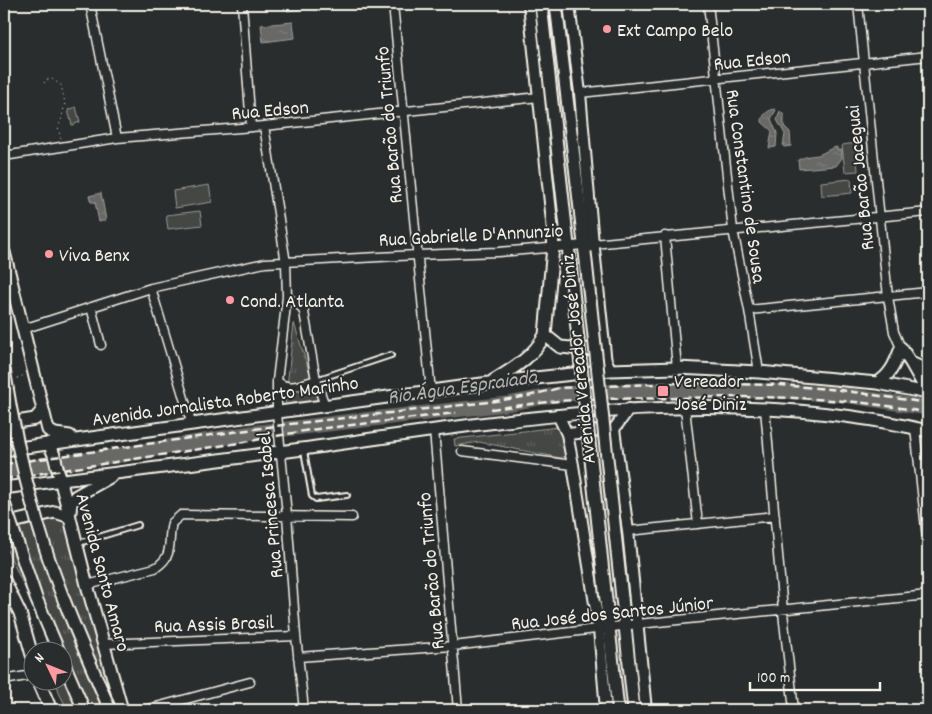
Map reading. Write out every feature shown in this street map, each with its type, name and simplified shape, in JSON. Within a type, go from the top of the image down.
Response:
[{"type":"main road","name":"Avenida Vereador José Diniz","points":[[541,4],[606,600],[604,628],[618,710]]},
{"type":"main road","name":"Avenida Vereador José Diniz","points":[[556,4],[587,247],[634,710]]},
{"type":"main road","points":[[489,383],[524,361],[539,345],[545,335],[553,247]]},
{"type":"main road","points":[[587,247],[605,359],[610,370]]},
{"type":"main road","points":[[4,252],[48,430],[51,433],[86,437]]},
{"type":"main road","points":[[545,335],[560,347],[570,349],[597,350],[603,344]]},
{"type":"main road","points":[[901,348],[928,393]]},
{"type":"main road","points":[[877,383],[892,370],[901,348]]},
{"type":"main road","points":[[911,363],[928,371]]},
{"type":"main road","name":"Avenida Jornalista Roberto Marinho","points":[[4,450],[86,437],[277,415],[325,406],[489,383],[610,370],[677,368],[759,372],[877,383],[928,393]]},
{"type":"main road","points":[[4,370],[11,412],[44,544],[59,588],[110,710]]},
{"type":"main road","points":[[4,488],[59,475],[116,474],[434,430],[558,415],[629,409],[765,408],[858,417],[928,431]]},
{"type":"main road","points":[[4,424],[35,419],[43,410]]},
{"type":"main road","name":"Avenida Santo Amaro","points":[[49,443],[54,455],[87,585],[122,710]]},
{"type":"main road","points":[[4,524],[55,512],[70,517],[71,503],[74,499],[89,488],[116,474]]},
{"type":"main road","points":[[4,503],[36,598],[55,642]]},
{"type":"main road","points":[[4,580],[20,613],[28,642]]},
{"type":"main road","points":[[72,682],[84,710]]},
{"type":"main road","points":[[43,692],[51,710]]},
{"type":"street","points":[[90,4],[117,138]]},
{"type":"street","points":[[242,4],[251,127]]},
{"type":"street","name":"Rua Barão do Triunfo","points":[[393,4],[431,392]]},
{"type":"street","name":"Avenida Vereador José Diniz","points":[[529,4],[540,97],[553,247]]},
{"type":"street","name":"Avenida Vereador José Diniz","points":[[569,4],[580,93],[587,247]]},
{"type":"street","name":"Rua Constantino de Sousa","points":[[708,4],[732,230],[749,310],[759,372]]},
{"type":"street","name":"Rua Barão Jaceguai","points":[[858,4],[888,297],[894,332],[901,348]]},
{"type":"street","name":"Rua Edson","points":[[580,93],[928,56]]},
{"type":"street","name":"Rua Edson","points":[[4,156],[117,138],[264,126],[540,97]]},
{"type":"street","name":"Rua Princesa Isabel","points":[[264,126],[286,263],[287,298],[277,381],[277,415],[304,710]]},
{"type":"street","name":"Rua Gabrielle D'Annunzio","points":[[23,329],[152,288],[265,263],[498,252],[553,247],[568,250],[665,236],[928,212]]},
{"type":"street","points":[[665,236],[677,368]]},
{"type":"street","points":[[152,288],[192,425]]},
{"type":"street","points":[[749,310],[928,292]]},
{"type":"street","points":[[287,298],[300,306],[304,312],[316,380],[325,406]]},
{"type":"street","points":[[91,307],[100,345]]},
{"type":"street","points":[[277,381],[283,386],[291,388],[316,380]]},
{"type":"street","points":[[685,408],[698,524]]},
{"type":"street","points":[[765,408],[794,710]]},
{"type":"street","name":"Avenida Vereador José Diniz","points":[[629,409],[614,430],[628,531],[646,710]]},
{"type":"street","name":"Avenida Vereador José Diniz","points":[[558,415],[567,434],[604,628],[606,710]]},
{"type":"street","points":[[915,428],[928,547]]},
{"type":"street","name":"Rua Barão do Triunfo","points":[[434,430],[458,710]]},
{"type":"street","points":[[567,434],[614,430]]},
{"type":"street","points":[[462,451],[573,465]]},
{"type":"street","points":[[87,585],[154,568],[162,563],[167,557],[171,526],[173,521],[181,515],[352,517]]},
{"type":"street","points":[[628,531],[775,516]]},
{"type":"street","name":"Rua José dos Santos Júnior","points":[[298,657],[453,646],[638,624],[928,595]]},
{"type":"street","name":"Rua Assis Brasil","points":[[103,644],[296,636]]},
{"type":"street","points":[[4,680],[22,677]]},
{"type":"street","points":[[145,710],[250,682]]},
{"type":"lane","points":[[316,380],[391,355]]},
{"type":"lane","points":[[304,448],[312,496],[316,499],[347,495]]},
{"type":"lane","points":[[77,544],[138,525]]},
{"type":"path","points":[[44,83],[46,80],[52,79],[61,85],[64,103],[58,127],[62,146]]},
{"type":"path","points":[[13,379],[34,373]]},
{"type":"green space","points":[[287,4],[326,4],[326,7],[287,11]]},
{"type":"green space","points":[[76,107],[80,122],[72,125],[68,110]]},
{"type":"green space","points":[[856,143],[858,171],[845,172],[842,145]]},
{"type":"green space","points":[[851,179],[852,193],[822,196],[821,182]]},
{"type":"green space","points":[[209,185],[212,202],[175,208],[173,191]]},
{"type":"green space","points":[[200,211],[202,225],[168,229],[166,215]]},
{"type":"green space","points":[[294,323],[318,400],[285,405]]},
{"type":"green space","points":[[559,427],[568,454],[561,458],[479,442],[455,446],[454,439]]},
{"type":"green space","points":[[62,517],[65,518],[119,710],[68,710],[59,692],[72,692],[72,642],[47,642],[41,622],[4,544],[4,529]]},
{"type":"water","points":[[293,22],[295,38],[263,42],[261,25]]},
{"type":"water","points":[[774,109],[776,110],[771,119],[777,133],[776,147],[769,148],[772,131],[762,120],[765,114]]},
{"type":"water","points":[[780,111],[784,115],[784,126],[790,132],[791,146],[783,146],[785,134],[777,120]]},
{"type":"water","points":[[837,147],[837,150],[842,150],[842,158],[836,166],[799,169],[798,160],[818,155]]},
{"type":"water","points":[[101,193],[106,220],[99,222],[95,202],[91,202],[89,196]]},
{"type":"waterway","name":"Rio Água Espraiada","points":[[4,471],[114,456],[251,433],[507,404],[560,394],[644,390],[781,391],[845,395],[928,408]]},
{"type":"railway","points":[[4,464],[290,424],[489,402],[528,396],[559,388],[679,383],[781,385],[840,390],[928,403]]},
{"type":"railway","points":[[491,409],[588,399],[772,397],[866,403],[928,413]]},
{"type":"railway","points":[[4,479],[239,443],[309,430],[456,413]]},
{"type":"place","name":"Ext Campo Belo","points":[[607,29]]},
{"type":"place","name":"Viva Benx","points":[[49,254]]},
{"type":"place","name":"Cond. Atlanta","points":[[230,300]]},
{"type":"place","name":"Vereador José Diniz","points":[[663,391]]}]
